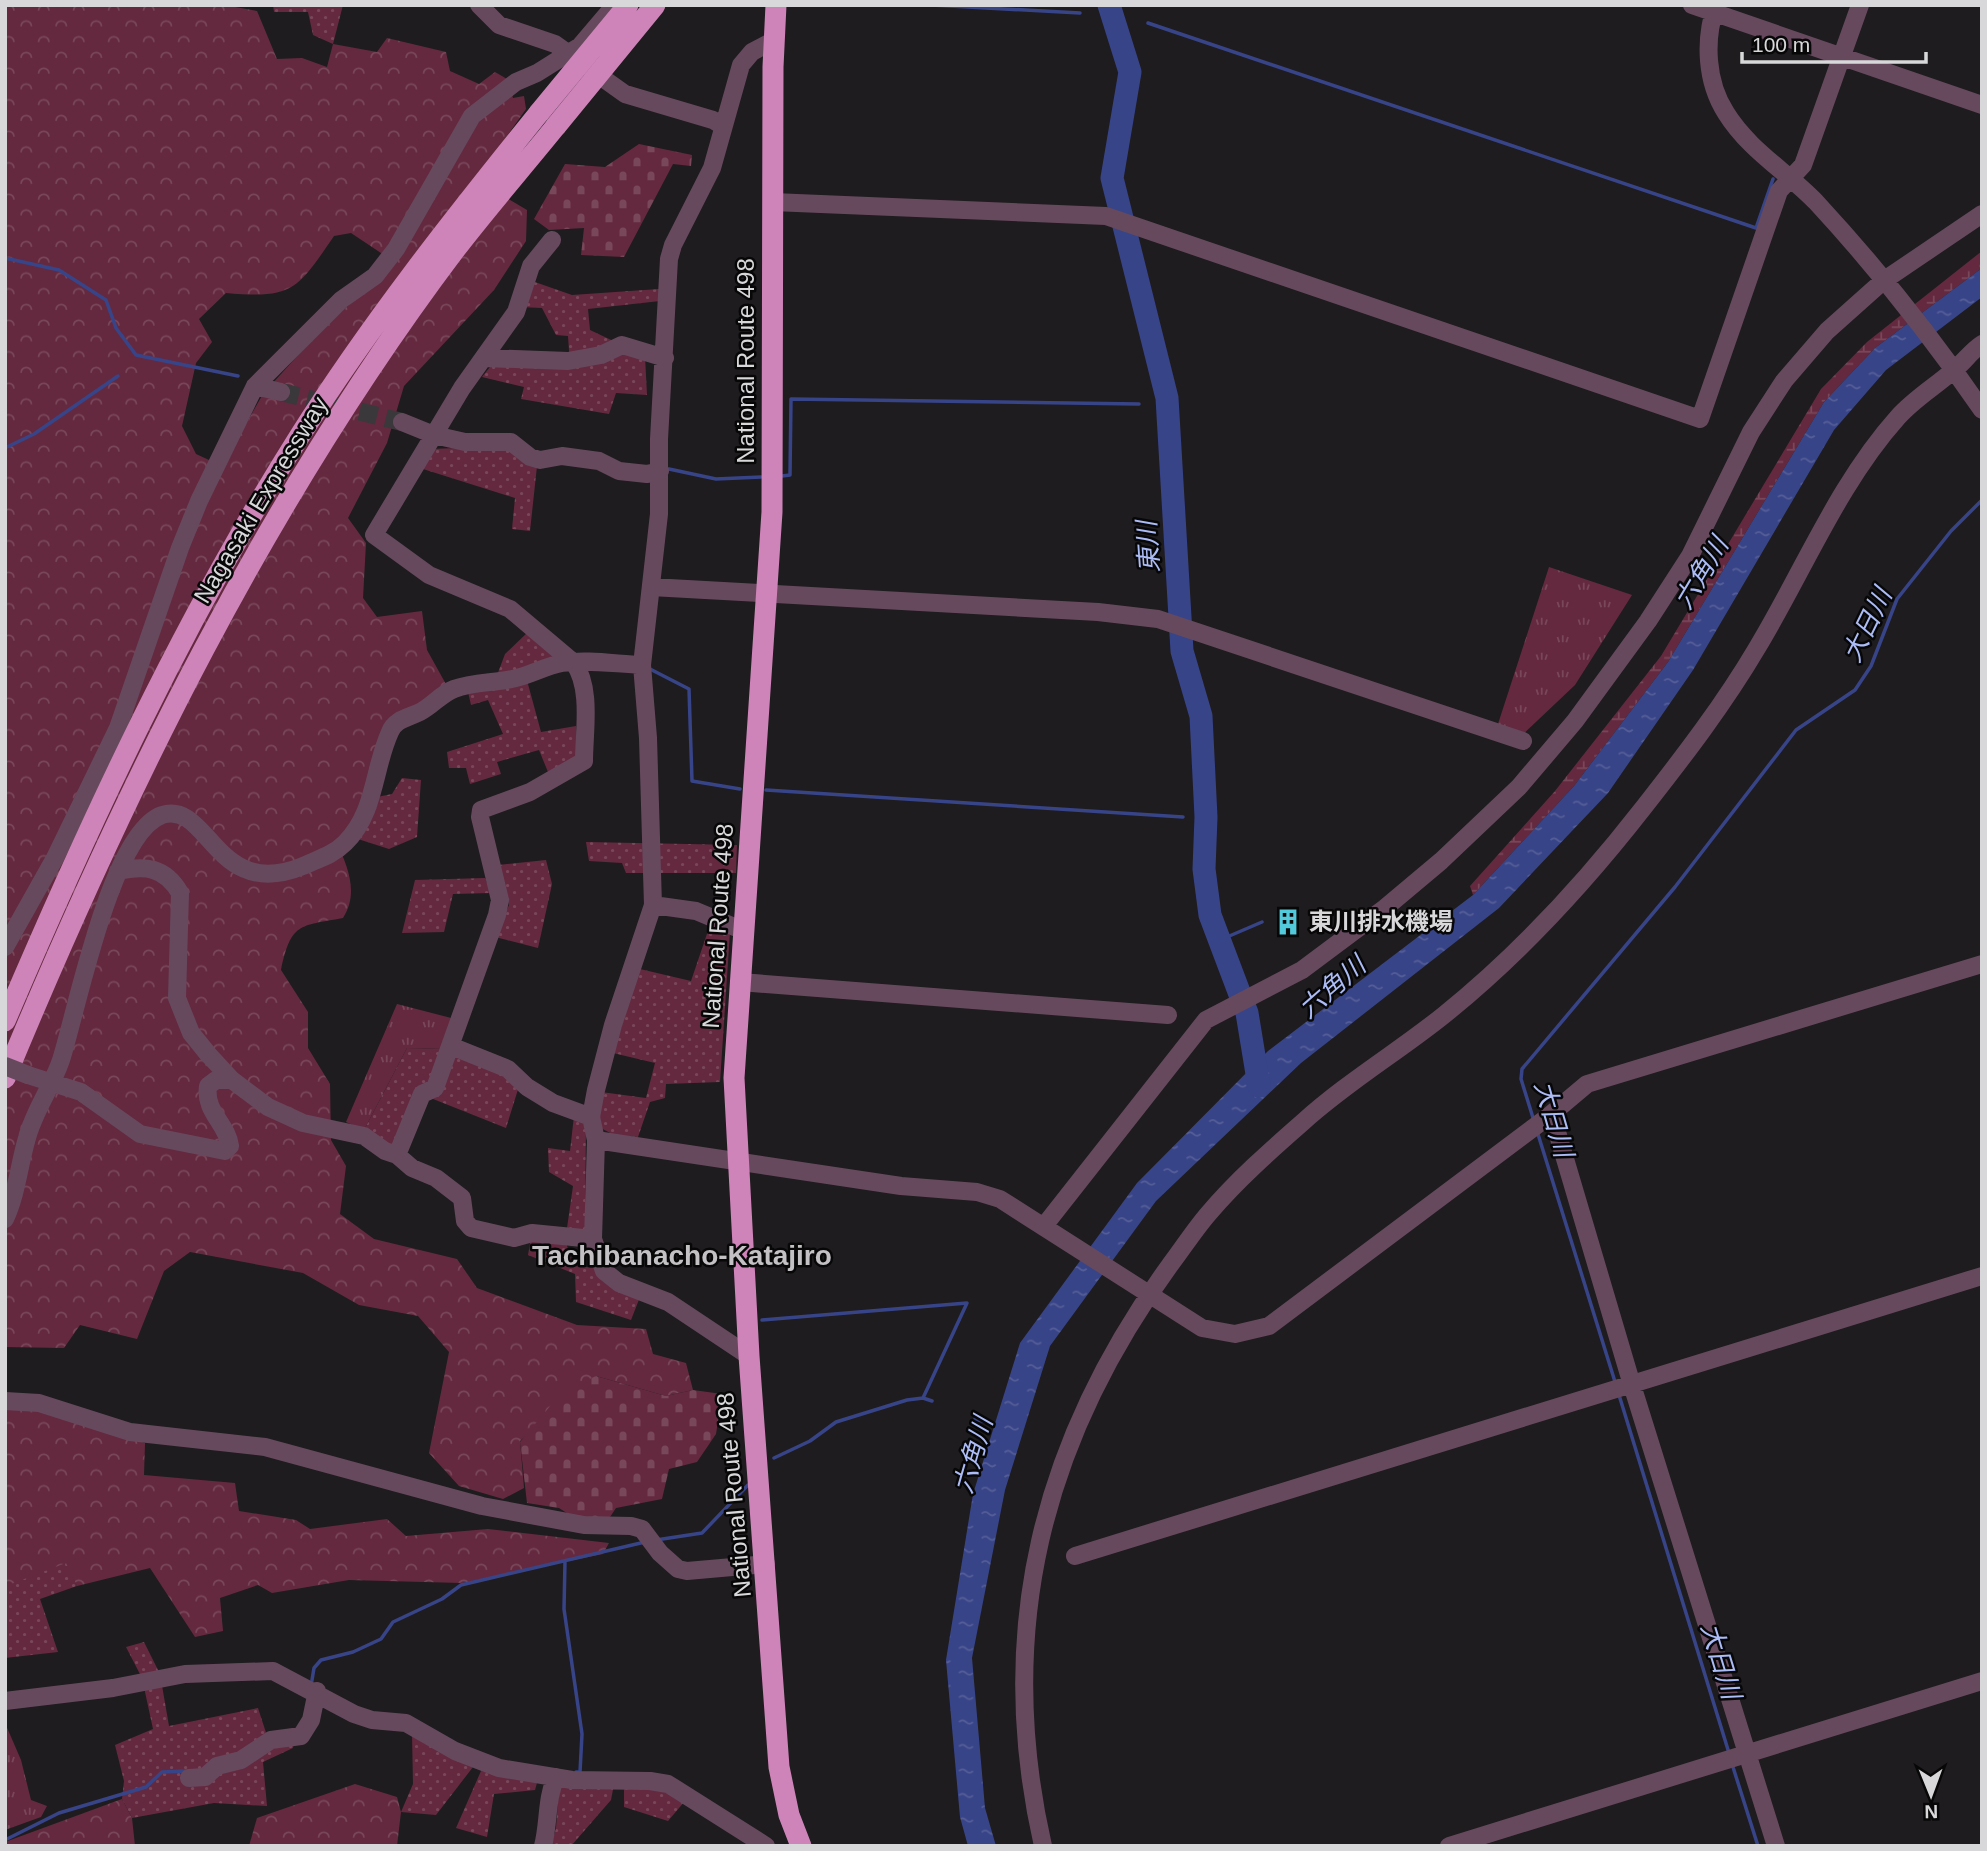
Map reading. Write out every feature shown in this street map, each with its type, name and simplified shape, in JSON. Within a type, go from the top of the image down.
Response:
[{"type":"highway","name":"Nagasaki Expressway","points":[[5,1021],[93,825],[171,665],[299,437],[444,231],[628,5]]},
{"type":"highway","name":"Nagasaki Expressway","points":[[5,1078],[113,833],[192,673],[258,550],[319,449],[454,251],[654,5]]},
{"type":"highway","name":"National Route 498","points":[[776,5],[773,41],[772,512],[734,1078],[749,1356],[779,1767],[789,1815],[801,1846]]},
{"type":"street","points":[[479,5],[499,25],[555,44],[625,94],[723,126]]},
{"type":"street","points":[[5,947],[55,858],[118,728],[189,524],[255,386],[341,300],[374,276],[396,249],[472,116],[516,82],[580,46],[615,5]]},
{"type":"street","points":[[1692,5],[1715,9],[1982,105]]},
{"type":"street","points":[[773,202],[1106,216],[1700,419],[1779,191],[1803,165],[1860,5]]},
{"type":"street","points":[[1715,9],[1709,42],[1710,73],[1725,112],[1760,155],[1792,178],[1845,234],[1955,365],[1982,410]]},
{"type":"street","points":[[749,1356],[668,1302],[620,1283],[604,1271],[593,1239],[596,1140],[591,1117],[613,1025],[653,905],[648,738],[642,665],[660,471],[659,439],[669,259],[673,245],[712,169],[741,65],[752,52],[773,41]]},
{"type":"street","points":[[1047,1229],[1206,1020],[1224,1008],[1270,989],[1302,970],[1385,908],[1441,861],[1519,787],[1575,721],[1662,599],[1690,556],[1751,432],[1784,381],[1827,331],[1982,214]]},
{"type":"street","points":[[397,1156],[422,1094],[435,1088],[493,929],[500,900],[480,817],[481,810],[530,792],[584,761],[584,702],[581,673],[574,663],[510,609],[429,575],[374,535],[434,435],[516,312],[531,265],[552,240]]},
{"type":"street","points":[[1043,1846],[1030,1779],[1024,1718],[1024,1627],[1030,1583],[1048,1501],[1070,1439],[1120,1338],[1146,1294],[1209,1212],[1303,1121],[1478,987],[1537,933],[1574,892],[1642,810],[1723,702],[1759,646],[1832,514],[1885,433],[1918,396],[1982,344]]},
{"type":"street","points":[[484,358],[568,361],[601,355],[622,345],[665,358]]},
{"type":"street","points":[[1955,365],[1982,356]]},
{"type":"street","points":[[255,386],[281,392]]},
{"type":"street","points":[[402,422],[434,435],[465,442],[511,442],[530,457],[540,460],[562,456],[599,461],[619,471],[647,474],[660,471]]},
{"type":"street","points":[[651,587],[1098,612],[1166,623],[1523,741]]},
{"type":"street","points":[[5,1219],[17,1186],[27,1135],[60,1063],[108,893],[118,871],[150,823],[162,816],[175,814],[189,818],[233,865],[248,872],[268,875],[293,870],[332,854],[346,842],[371,801],[390,730],[398,721],[422,712],[457,687],[514,679],[563,663],[642,665]]},
{"type":"street","points":[[118,871],[150,867],[173,881],[180,893],[177,998],[183,1019],[199,1043],[232,1080],[268,1107],[303,1123],[352,1132],[397,1156],[412,1168],[436,1178],[462,1198],[465,1222],[471,1228],[514,1238],[532,1233],[593,1239]]},
{"type":"street","points":[[653,905],[696,911],[744,931]]},
{"type":"street","points":[[596,1140],[901,1186],[977,1192],[1000,1199],[1202,1328],[1234,1334],[1269,1326],[1549,1116],[1587,1084],[1982,964]]},
{"type":"street","points":[[740,982],[1168,1015]]},
{"type":"street","points":[[451,1046],[509,1069],[527,1087],[553,1103],[591,1117]]},
{"type":"street","points":[[5,1066],[50,1084],[81,1092],[141,1134],[225,1151],[230,1146],[229,1137],[216,1119],[207,1097],[208,1086],[216,1080],[232,1080]]},
{"type":"street","points":[[1549,1116],[1555,1125],[1745,1754],[1776,1846]]},
{"type":"street","points":[[1075,1556],[1982,1276]]},
{"type":"street","points":[[5,1401],[39,1403],[130,1432],[265,1447],[482,1507],[584,1525],[631,1526],[642,1529],[660,1553],[678,1569],[687,1571],[766,1564]]},
{"type":"street","points":[[5,1700],[113,1688],[185,1674],[255,1669],[273,1671],[372,1720],[406,1723],[480,1762],[556,1777],[668,1784],[766,1846]]},
{"type":"street","points":[[1449,1846],[1982,1681]]},
{"type":"street","points":[[190,1778],[205,1777],[217,1766],[241,1760],[271,1740],[301,1736],[311,1720],[311,1688]]},
{"type":"street","points":[[543,1846],[548,1827],[549,1793],[556,1777]]},
{"type":"green space","points":[[5,5],[224,5],[257,11],[277,59],[302,58],[327,67],[333,44],[377,52],[387,38],[446,52],[450,71],[479,84],[495,72],[507,79],[513,98],[524,96],[526,109],[476,180],[527,210],[526,241],[494,290],[404,386],[387,443],[348,518],[366,543],[363,598],[377,617],[422,611],[427,650],[447,686],[422,704],[395,714],[356,819],[336,841],[350,880],[348,909],[343,918],[299,929],[289,943],[281,970],[308,1012],[308,1048],[330,1084],[331,1140],[346,1166],[340,1214],[374,1239],[457,1259],[477,1288],[577,1325],[646,1329],[653,1354],[686,1363],[693,1390],[666,1396],[596,1376],[520,1441],[524,1488],[503,1499],[459,1486],[429,1453],[449,1352],[418,1316],[359,1305],[303,1273],[190,1252],[164,1271],[137,1339],[80,1325],[64,1348],[5,1347]],"holes":[[[351,233],[387,257],[384,277],[329,321],[263,394],[222,466],[196,454],[182,426],[196,363],[212,342],[199,319],[226,293],[266,294],[291,287],[311,269],[334,236]]]},
{"type":"green space","points":[[273,5],[343,5],[333,44],[313,35],[308,12],[274,12]]},
{"type":"green space","points":[[639,144],[692,155],[691,166],[673,164],[624,257],[581,255],[584,228],[549,230],[534,219],[565,164],[605,167]]},
{"type":"green space","points":[[1982,251],[1982,268],[1875,348],[1824,402],[1668,662],[1574,786],[1473,895],[1470,886],[1555,791],[1661,656],[1821,389],[1867,342]]},
{"type":"green space","points":[[532,281],[572,295],[659,289],[660,301],[588,309],[590,330],[645,356],[647,395],[616,393],[609,414],[521,399],[524,387],[482,377],[490,367],[570,365],[568,336],[556,335],[542,308],[520,307]]},
{"type":"green space","points":[[508,446],[537,466],[530,531],[512,529],[515,498],[423,469],[431,449]]},
{"type":"green space","points":[[1549,567],[1632,595],[1575,685],[1521,736],[1497,727]]},
{"type":"green space","points":[[529,631],[559,659],[525,673],[541,732],[576,726],[578,757],[548,772],[539,750],[497,762],[501,774],[470,784],[466,768],[449,768],[447,752],[503,734],[488,700],[471,705],[466,683],[496,678],[505,654]]},
{"type":"green space","points":[[402,778],[421,780],[417,837],[389,849],[358,839],[377,797],[392,794]]},
{"type":"green space","points":[[586,842],[737,845],[736,873],[626,873],[622,863],[589,861]]},
{"type":"green space","points":[[546,860],[552,884],[538,948],[495,937],[509,905],[498,865]]},
{"type":"green space","points":[[485,878],[491,893],[453,894],[444,932],[402,933],[415,880]]},
{"type":"green space","points":[[710,925],[730,932],[720,1082],[666,1084],[665,1098],[650,1102],[638,1137],[614,1135],[597,1126],[601,1092],[646,1098],[655,1063],[613,1053],[640,969],[691,981]]},
{"type":"green space","points":[[397,1004],[455,1019],[446,1049],[407,1048],[364,1130],[346,1122]]},
{"type":"green space","points":[[407,1048],[446,1049],[520,1083],[506,1128],[418,1093],[396,1150],[364,1130]]},
{"type":"green space","points":[[574,1116],[586,1121],[585,1231],[567,1228],[573,1186],[549,1172],[548,1148],[570,1151]]},
{"type":"green space","points":[[531,1238],[565,1239],[573,1266],[598,1268],[640,1297],[631,1320],[576,1302],[575,1274],[528,1255]]},
{"type":"green space","points":[[596,1376],[666,1396],[693,1390],[722,1394],[716,1434],[697,1462],[669,1469],[662,1499],[616,1508],[610,1517],[573,1517],[559,1508],[527,1503],[520,1442],[562,1392]]},
{"type":"green space","points":[[5,1399],[145,1443],[144,1475],[235,1483],[239,1511],[296,1520],[310,1529],[387,1519],[406,1536],[488,1529],[609,1543],[603,1554],[462,1583],[349,1580],[272,1593],[258,1585],[220,1598],[223,1631],[195,1637],[150,1568],[77,1586],[65,1564],[5,1603]]},
{"type":"green space","points":[[66,1563],[77,1586],[40,1599],[58,1652],[5,1658],[6,1586]]},
{"type":"green space","points":[[144,1642],[160,1674],[169,1726],[258,1708],[270,1745],[294,1741],[293,1748],[263,1762],[267,1806],[214,1803],[132,1818],[122,1799],[124,1781],[115,1745],[153,1729],[142,1678],[126,1647]]},
{"type":"green space","points":[[5,1723],[21,1760],[31,1800],[47,1806],[41,1817],[5,1830]]},
{"type":"green space","points":[[412,1733],[473,1767],[436,1815],[401,1812],[413,1784]]},
{"type":"green space","points":[[481,1771],[538,1779],[535,1790],[494,1794],[487,1837],[456,1828]]},
{"type":"green space","points":[[355,1784],[397,1797],[401,1812],[397,1846],[249,1846],[257,1818]]},
{"type":"green space","points":[[614,1784],[611,1800],[571,1846],[551,1846],[556,1828],[559,1786]]},
{"type":"green space","points":[[624,1787],[660,1788],[685,1801],[668,1821],[624,1807]]},
{"type":"green space","points":[[122,1799],[132,1818],[135,1846],[5,1846],[5,1842]]},
{"type":"water","points":[[1982,268],[1982,297],[1886,370],[1834,430],[1693,670],[1608,793],[1499,908],[1301,1063],[1156,1201],[1050,1346],[1005,1490],[972,1658],[985,1808],[996,1846],[968,1846],[960,1817],[946,1660],[973,1494],[1020,1343],[1137,1183],[1268,1051],[1473,895],[1574,786],[1668,662],[1824,402],[1875,348]]},
{"type":"waterway","points":[[931,5],[1080,13]]},
{"type":"waterway","name":"東川","points":[[1109,5],[1130,72],[1112,178],[1167,398],[1182,651],[1201,716],[1206,817],[1204,869],[1210,915],[1247,1013],[1259,1086]]},
{"type":"waterway","points":[[1148,23],[1756,228],[1773,179]]},
{"type":"waterway","points":[[5,258],[59,270],[106,300],[116,328],[136,355],[238,376]]},
{"type":"waterway","points":[[5,448],[34,434],[118,376]]},
{"type":"waterway","points":[[782,476],[790,475],[791,399],[1139,404]]},
{"type":"waterway","points":[[669,469],[716,479],[761,477]]},
{"type":"waterway","name":"大日川","points":[[1534,1121],[1521,1079],[1522,1069],[1675,887],[1796,730],[1855,690],[1871,666],[1897,599],[1951,531],[1982,500]]},
{"type":"waterway","points":[[650,669],[689,689],[692,781],[740,789]]},
{"type":"waterway","points":[[766,790],[1183,817]]},
{"type":"waterway","points":[[1220,940],[1262,922]]},
{"type":"waterway","name":"大日川","points":[[1537,1131],[1616,1385]]},
{"type":"waterway","points":[[762,1320],[967,1303],[923,1398]]},
{"type":"waterway","name":"大日川","points":[[1619,1395],[1729,1753]]},
{"type":"waterway","points":[[774,1458],[810,1441],[836,1422],[907,1400],[923,1398],[932,1401]]},
{"type":"waterway","name":"六角川","points":[[975,1419],[997,1425]]},
{"type":"waterway","points":[[656,1540],[702,1533],[748,1485]]},
{"type":"waterway","points":[[311,1686],[314,1668],[321,1660],[353,1652],[381,1639],[393,1622],[442,1599],[461,1585],[645,1542]]},
{"type":"waterway","points":[[565,1561],[564,1609],[582,1734],[580,1772],[576,1772]]},
{"type":"waterway","name":"大日川","points":[[1732,1764],[1758,1846]]},
{"type":"waterway","points":[[5,1840],[59,1813],[146,1787],[162,1772],[187,1771]]},
{"type":"tunnel","points":[[281,392],[402,422]]},
{"type":"place","name":"東川排水機場","points":[[1288,922]]},
{"type":"district","name":"Tachibanacho-Katajiro","points":[[682,1255]]}]
